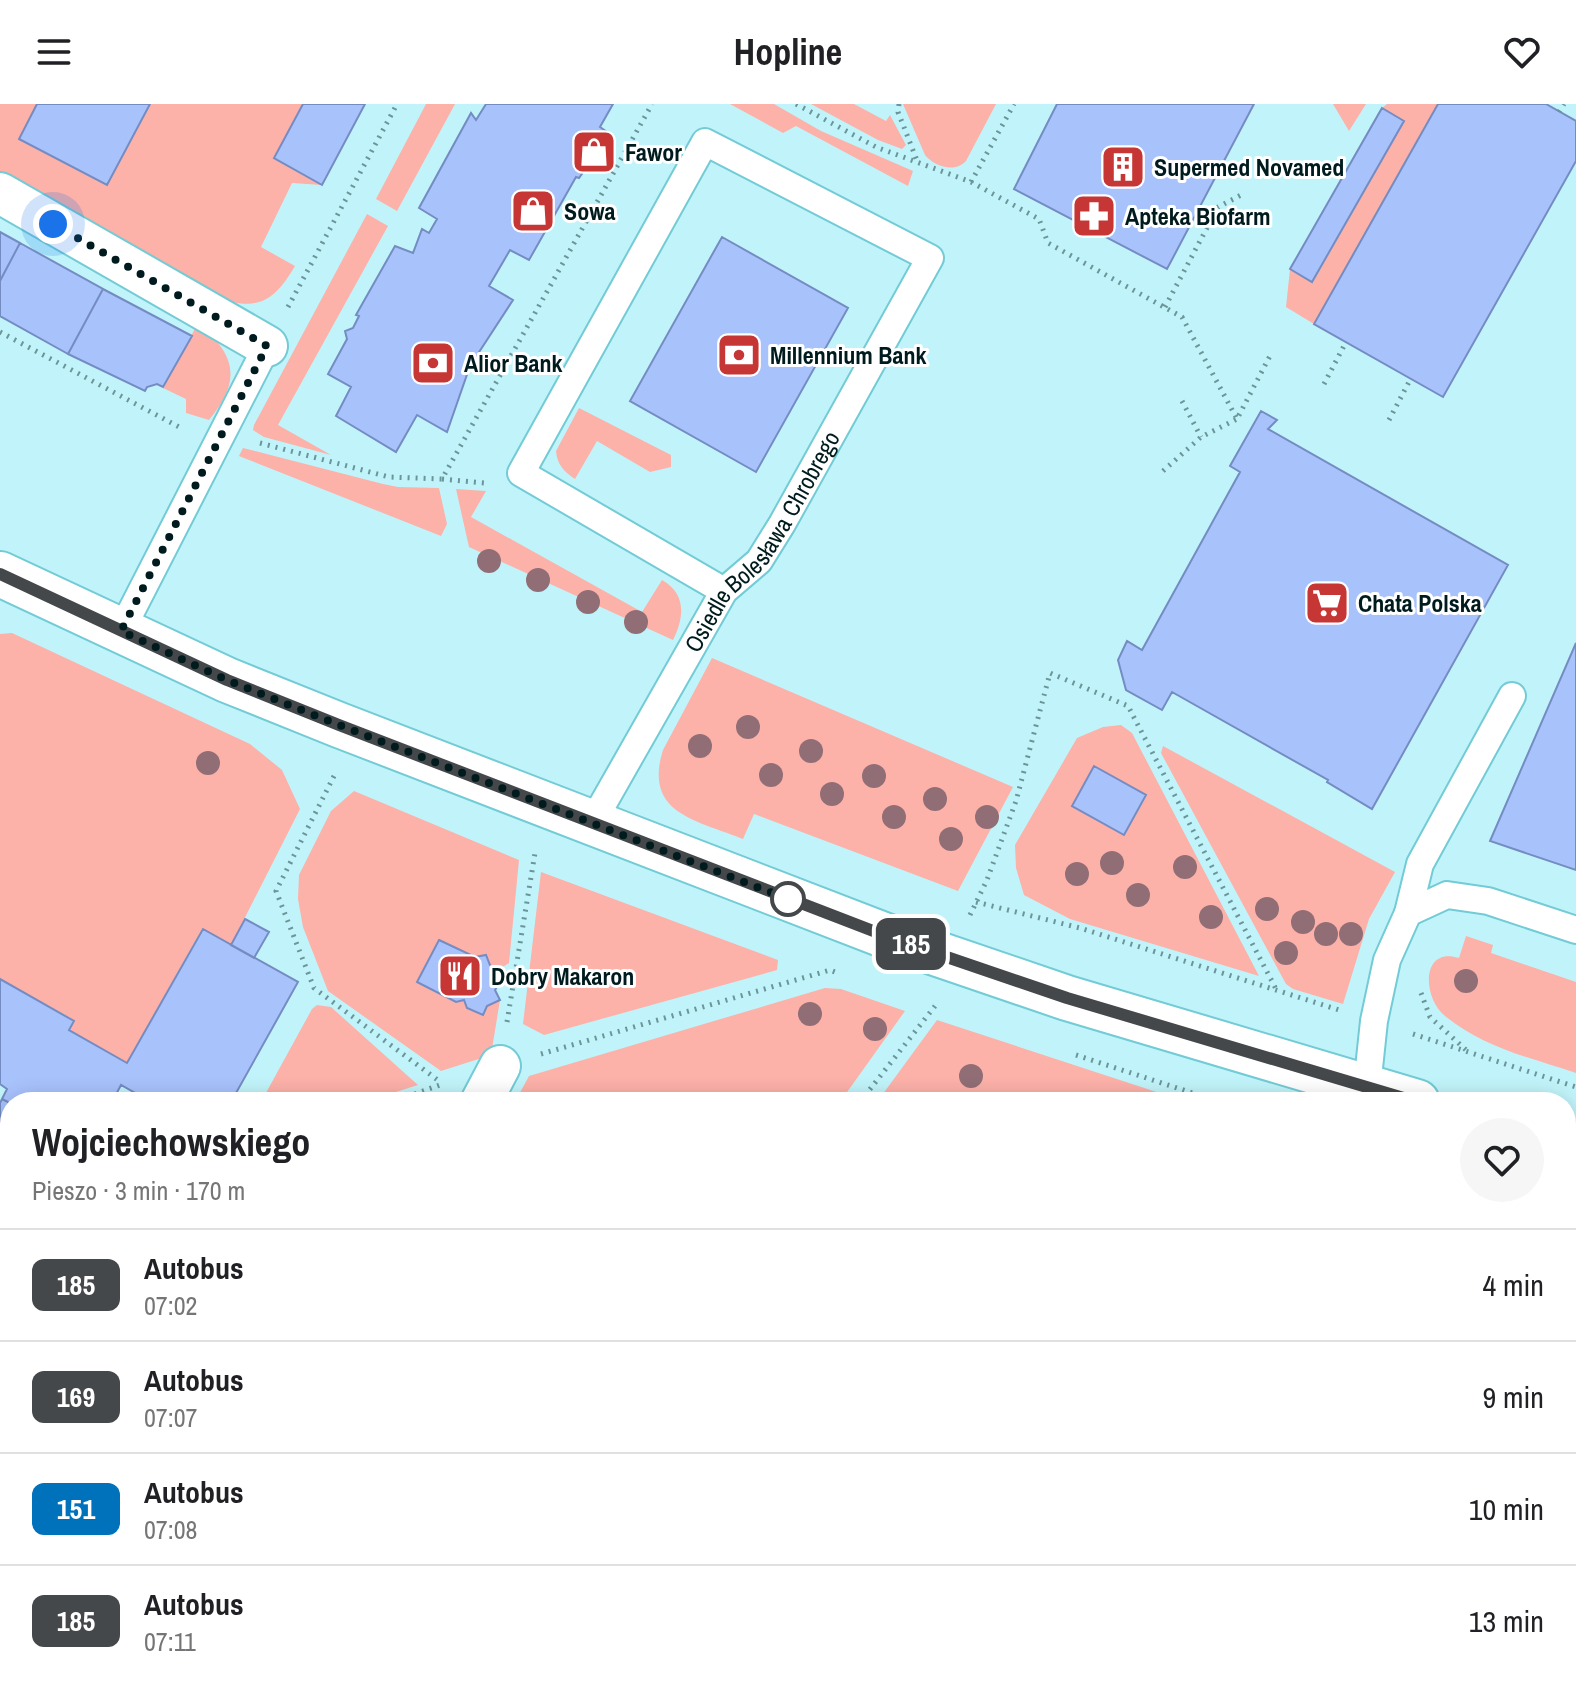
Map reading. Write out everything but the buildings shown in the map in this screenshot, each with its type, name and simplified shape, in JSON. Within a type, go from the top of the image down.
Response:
[{"type":"street","points":[[0,193],[267,346]]},
{"type":"street","points":[[0,574],[227,680],[592,823],[950,958],[1096,1007],[1384,1092]]},
{"type":"street","points":[[486,1092],[500,1066]]},
{"type":"lane","name":"Osiedle Bolesława Chrobrego","points":[[592,823],[724,591],[759,561],[782,524],[930,258],[705,142],[521,473],[724,591]]},
{"type":"lane","points":[[121,631],[267,346]]},
{"type":"lane","points":[[1367,1087],[1374,1021],[1387,960],[1408,913],[1420,864],[1512,696]]},
{"type":"lane","points":[[1408,913],[1447,895],[1488,901],[1576,930]]},
{"type":"path","points":[[267,346],[397,104]]},
{"type":"path","points":[[0,332],[204,439],[223,434],[389,477],[442,479],[652,104]]},
{"type":"path","points":[[796,104],[876,147],[971,182],[1039,219],[1048,243],[1182,317],[1237,419]]},
{"type":"path","points":[[899,104],[898,112],[918,164]]},
{"type":"path","points":[[971,182],[1014,104]]},
{"type":"path","points":[[1559,112],[1564,104]]},
{"type":"path","points":[[1165,307],[1218,207],[1245,193]]},
{"type":"path","points":[[1324,384],[1346,342]]},
{"type":"path","points":[[1163,471],[1201,437],[1237,419],[1272,352]]},
{"type":"path","points":[[1389,420],[1411,378]]},
{"type":"path","points":[[1182,401],[1201,437]]},
{"type":"path","points":[[868,1092],[934,1005],[950,958],[987,880],[1016,801],[1050,673],[1128,706],[1276,989]]},
{"type":"path","points":[[337,771],[276,891],[314,988],[443,1084],[420,1092]]},
{"type":"path","points":[[535,853],[500,1066],[830,970],[844,975]]},
{"type":"path","points":[[976,902],[1080,928],[1576,1087]]},
{"type":"path","points":[[1418,985],[1430,1017],[1470,1053]]},
{"type":"path","points":[[922,1002],[934,1005]]},
{"type":"shaded area","points":[[0,104],[303,104],[322,185],[292,183],[261,247],[295,266],[273,295],[264,300],[245,304],[219,298],[0,178]]},
{"type":"shaded area","points":[[426,104],[455,104],[397,211],[376,199]]},
{"type":"shaded area","points":[[730,104],[774,104],[821,131],[913,171],[908,186],[796,126],[783,133]]},
{"type":"shaded area","points":[[811,104],[854,104],[886,121],[890,115],[906,145],[902,149],[878,140]]},
{"type":"shaded area","points":[[903,104],[996,104],[966,161],[951,168],[939,165],[925,155]]},
{"type":"shaded area","points":[[1333,104],[1366,104],[1349,131]]},
{"type":"shaded area","points":[[1387,104],[1438,104],[1314,324],[1286,307],[1290,269],[1313,282],[1404,121],[1382,108]]},
{"type":"shaded area","points":[[367,214],[388,226],[278,425],[331,455],[264,437],[253,430],[254,425]]},
{"type":"shaded area","points":[[198,323],[220,346],[230,368],[227,392],[209,420],[186,413],[186,399],[163,388]]},
{"type":"shaded area","points":[[579,408],[671,455],[671,467],[650,472],[597,441],[575,479],[562,467],[556,451]]},
{"type":"shaded area","points":[[243,448],[383,484],[439,488],[447,524],[441,536],[239,456]]},
{"type":"shaded area","points":[[456,489],[486,491],[471,517],[642,612],[662,580],[676,592],[681,607],[673,640],[469,547]]},
{"type":"shaded area","points":[[12,633],[250,744],[282,770],[300,809],[231,945],[202,929],[127,1063],[69,1030],[74,1020],[0,979],[0,634]]},
{"type":"shaded area","points":[[712,658],[1013,787],[958,891],[754,814],[743,839],[692,819],[667,801],[661,788],[659,771],[663,750]]},
{"type":"shaded area","points":[[1121,725],[1132,733],[1259,976],[1070,919],[1024,895],[1016,868],[1015,845],[1077,738],[1103,727]]},
{"type":"shaded area","points":[[1163,746],[1395,872],[1369,919],[1343,1004],[1293,989],[1286,984],[1161,753]]},
{"type":"shaded area","points":[[354,791],[519,860],[509,963],[498,970],[439,940],[418,982],[456,1002],[464,1000],[467,1008],[482,1015],[487,1006],[500,1000],[491,1055],[441,1071],[328,991],[303,927],[298,899],[299,875],[331,811]]},
{"type":"shaded area","points":[[541,872],[778,960],[777,970],[544,1035],[523,1024]]},
{"type":"shaded area","points":[[1466,936],[1493,945],[1491,953],[1576,982],[1576,1073],[1491,1044],[1460,1027],[1437,1008],[1429,986],[1432,966],[1438,959],[1447,956],[1459,958]]},
{"type":"shaded area","points":[[825,988],[841,989],[905,1011],[847,1092],[520,1092],[529,1076]]},
{"type":"shaded area","points":[[317,1005],[331,1007],[418,1085],[396,1092],[266,1092]]},
{"type":"shaded area","points":[[937,1020],[1157,1092],[884,1092]]},
{"type":"bus line","name":"185","points":[[0,574],[227,680],[894,939],[1067,998],[1383,1092]]},
{"type":"place","name":"Fawor","points":[[594,152]]},
{"type":"place","name":"Supermed Novamed","points":[[1123,167]]},
{"type":"place","name":"Sowa","points":[[533,211]]},
{"type":"place","name":"Apteka Biofarm","points":[[1094,216]]},
{"type":"place","name":"Millennium Bank","points":[[739,355]]},
{"type":"place","name":"Alior Bank","points":[[433,363]]},
{"type":"place","name":"Chata Polska","points":[[1327,603]]},
{"type":"place","name":"Dobry Makaron","points":[[460,976]]},
{"type":"route","points":[[53,224],[267,346],[121,631],[227,680],[788,899]]}]
